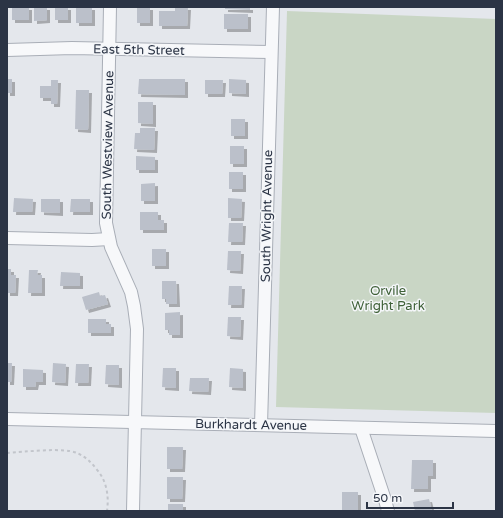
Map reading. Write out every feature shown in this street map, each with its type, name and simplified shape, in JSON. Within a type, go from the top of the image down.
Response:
[{"type":"street","name":"South Westview Avenue","points":[[110,7],[105,199],[106,223],[109,238],[131,292],[134,306],[137,329],[135,422]]},
{"type":"street","name":"South Wright Avenue","points":[[262,425],[273,7]]},
{"type":"street","name":"East 5th Street","points":[[7,50],[72,48],[272,52]]},
{"type":"street","points":[[7,238],[92,240],[109,238]]},
{"type":"street","name":"Burkhardt Avenue","points":[[7,419],[496,431]]},
{"type":"street","points":[[133,511],[135,422]]},
{"type":"street","points":[[361,428],[388,511]]},
{"type":"path","points":[[7,453],[62,451],[76,452],[89,460],[100,474],[106,485],[109,500],[107,511]]},
{"type":"green space","name":"Orvile Wright Park","points":[[287,11],[496,19],[496,413],[276,407]]},
{"type":"building","points":[[12,7],[29,7],[29,20],[12,20]]},
{"type":"building","points":[[34,7],[47,7],[47,20],[34,21]]},
{"type":"building","points":[[55,7],[68,7],[68,20],[55,20]]},
{"type":"building","points":[[76,7],[92,7],[92,23],[76,23]]},
{"type":"building","points":[[137,7],[150,7],[150,23],[137,23]]},
{"type":"building","points":[[175,7],[188,7],[187,26],[159,26],[159,11],[175,11]]},
{"type":"building","points":[[225,7],[250,7],[250,10],[225,9]]},
{"type":"building","points":[[224,14],[248,14],[248,29],[224,29]]},
{"type":"building","points":[[7,79],[12,79],[12,93],[7,93]]},
{"type":"building","points":[[139,79],[185,79],[185,95],[138,94]]},
{"type":"building","points":[[229,79],[246,80],[246,94],[229,93]]},
{"type":"building","points":[[51,80],[58,80],[57,104],[51,104],[51,98],[40,98],[40,86],[51,86]]},
{"type":"building","points":[[205,80],[223,80],[222,94],[205,94]]},
{"type":"building","points":[[76,90],[89,90],[88,130],[75,129]]},
{"type":"building","points":[[138,102],[153,102],[153,124],[138,123]]},
{"type":"building","points":[[231,119],[245,119],[245,136],[231,136]]},
{"type":"building","points":[[140,128],[155,128],[154,150],[134,149],[135,133],[140,133]]},
{"type":"building","points":[[230,146],[244,146],[244,164],[230,164]]},
{"type":"building","points":[[136,156],[155,157],[155,170],[136,170]]},
{"type":"building","points":[[229,172],[243,172],[243,189],[229,189]]},
{"type":"building","points":[[155,183],[155,201],[141,201],[141,184]]},
{"type":"building","points":[[14,198],[33,199],[32,212],[13,212]]},
{"type":"building","points":[[228,198],[242,199],[241,218],[228,218]]},
{"type":"building","points":[[41,199],[60,199],[60,213],[41,212]]},
{"type":"building","points":[[71,199],[90,199],[90,212],[70,212]]},
{"type":"building","points":[[140,212],[158,212],[158,220],[164,220],[164,230],[140,230]]},
{"type":"building","points":[[229,223],[243,223],[242,242],[228,242]]},
{"type":"building","points":[[152,249],[166,249],[166,266],[152,266]]},
{"type":"building","points":[[228,251],[241,251],[240,271],[227,270]]},
{"type":"building","points":[[7,269],[11,269],[11,275],[16,275],[15,293],[7,293]]},
{"type":"building","points":[[29,270],[38,270],[37,275],[42,275],[42,293],[28,293]]},
{"type":"building","points":[[61,272],[80,273],[80,286],[60,286]]},
{"type":"building","points":[[162,281],[176,281],[177,304],[166,304],[166,299],[162,299]]},
{"type":"building","points":[[229,286],[242,286],[241,305],[228,305]]},
{"type":"building","points":[[99,292],[100,296],[105,295],[108,304],[86,310],[82,297]]},
{"type":"building","points":[[180,312],[180,335],[169,335],[169,330],[165,330],[165,313]]},
{"type":"building","points":[[228,317],[241,317],[240,337],[227,336]]},
{"type":"building","points":[[88,319],[106,319],[106,324],[111,324],[111,333],[88,333]]},
{"type":"building","points":[[7,363],[12,363],[11,382],[7,382]]},
{"type":"building","points":[[53,363],[66,364],[65,383],[52,382]]},
{"type":"building","points":[[76,364],[89,364],[88,383],[75,383]]},
{"type":"building","points":[[106,365],[119,365],[119,385],[105,384]]},
{"type":"building","points":[[163,368],[176,368],[176,388],[162,387]]},
{"type":"building","points":[[230,368],[243,369],[243,388],[229,387]]},
{"type":"building","points":[[23,369],[43,370],[43,382],[36,382],[35,387],[23,387]]},
{"type":"building","points":[[190,378],[209,378],[208,392],[189,391]]},
{"type":"building","points":[[167,447],[183,447],[182,469],[167,469]]},
{"type":"building","points":[[412,460],[433,460],[433,476],[428,476],[428,489],[411,489]]},
{"type":"building","points":[[167,477],[183,477],[182,499],[167,499]]},
{"type":"building","points":[[342,492],[358,492],[358,511],[342,511]]},
{"type":"building","points":[[429,499],[432,511],[415,511],[413,502]]},
{"type":"building","points":[[168,504],[183,504],[183,511],[168,511]]}]
